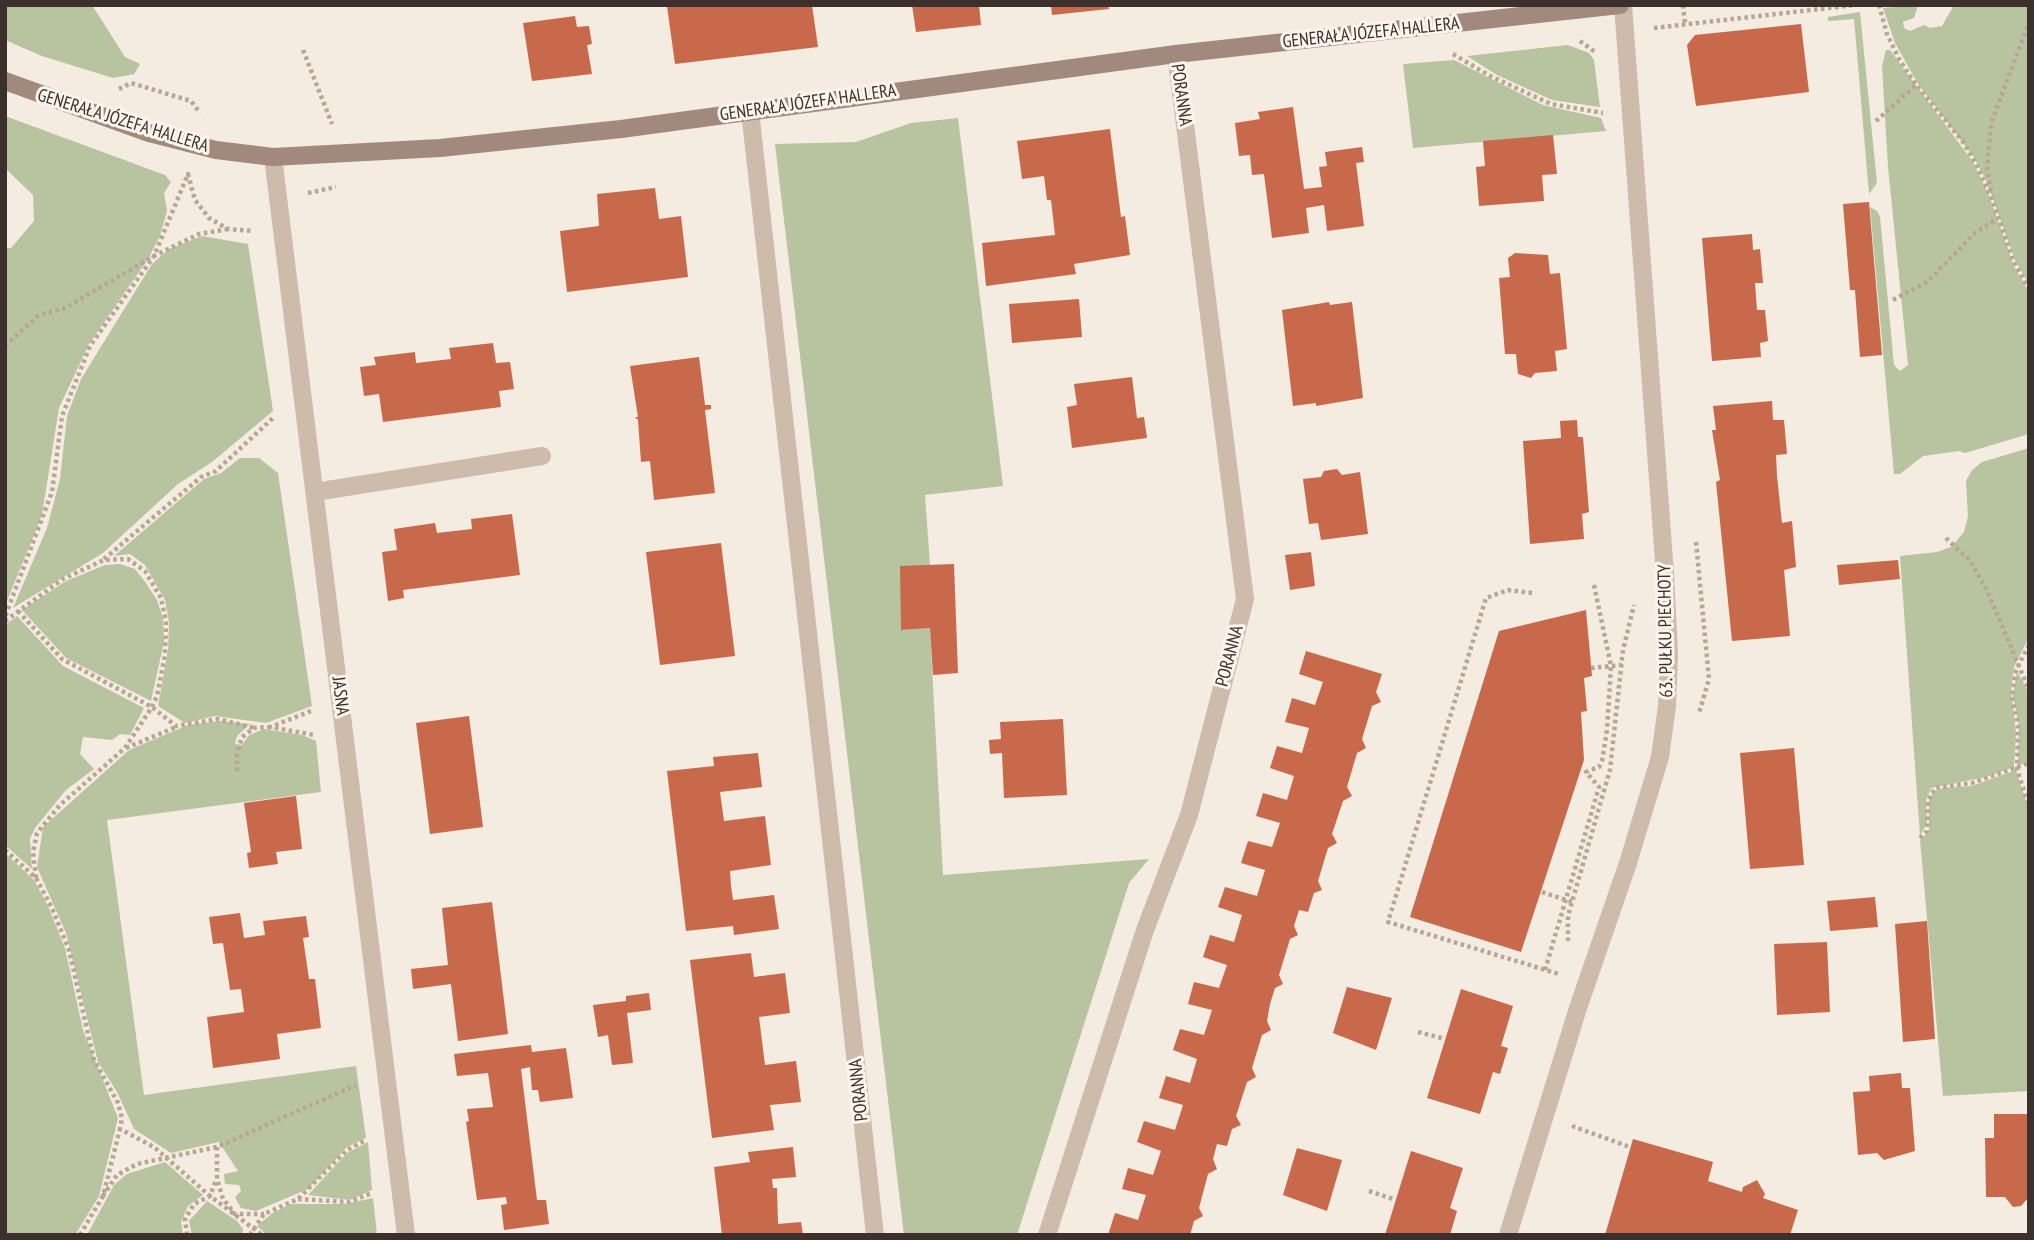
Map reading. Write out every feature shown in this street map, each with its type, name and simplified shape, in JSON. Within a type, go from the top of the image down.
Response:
[{"type":"street","name":"GENERAŁA JÓZEFA HALLERA","points":[[5,82],[162,136],[216,150],[273,157],[440,148],[750,111],[1176,54],[1622,5]]},
{"type":"street","name":"63. PUŁKU PIECHOTY","points":[[1508,1235],[1660,757],[1667,706],[1669,654],[1665,574],[1622,5]]},
{"type":"street","name":"PORANNA","points":[[1047,1235],[1145,930],[1189,815],[1245,599],[1176,54]]},
{"type":"street","name":"PORANNA","points":[[750,111],[875,1235]]},
{"type":"street","name":"JASNA","points":[[273,157],[406,1235]]},
{"type":"street","points":[[315,492],[542,456]]},
{"type":"path","points":[[1684,5],[1685,24]]},
{"type":"path","points":[[1879,5],[1886,34],[1916,85],[1963,142],[1992,199]]},
{"type":"path","points":[[2029,23],[1991,123],[1987,169],[1997,219],[2018,273],[2029,289]]},
{"type":"path","points":[[1576,39],[1591,46],[1597,54]]},
{"type":"path","points":[[303,50],[342,153]]},
{"type":"path","points":[[1452,53],[1490,76],[1551,104],[1606,114],[1605,101]]},
{"type":"path","points":[[118,89],[131,83],[191,100],[197,111],[205,115]]},
{"type":"path","points":[[1876,121],[1916,85]]},
{"type":"path","points":[[321,126],[333,126]]},
{"type":"path","points":[[5,619],[52,492],[62,416],[90,346],[155,256],[188,174],[195,200],[209,218],[228,229]]},
{"type":"path","points":[[1893,300],[1927,282],[1975,233],[1997,219]]},
{"type":"path","points":[[5,346],[39,315],[63,309],[199,234],[228,229],[256,231]]},
{"type":"path","points":[[5,619],[63,579],[104,560],[191,485],[216,471],[279,412]]},
{"type":"path","points":[[1946,538],[1970,561],[1987,590],[2017,667],[2029,690]]},
{"type":"path","points":[[36,878],[33,852],[37,833],[60,805],[125,748],[157,696],[165,655],[166,621],[161,598],[145,571],[128,559],[104,560]]},
{"type":"path","points":[[1545,970],[1563,900],[1599,787],[1583,771],[1599,767],[1602,761],[1611,666],[1594,585]]},
{"type":"path","points":[[1532,593],[1508,590],[1486,598],[1388,922],[1570,977]]},
{"type":"path","points":[[1571,953],[1567,935],[1572,902],[1610,770],[1626,631],[1638,592]]},
{"type":"path","points":[[18,611],[62,659],[152,707],[176,726]]},
{"type":"path","points":[[2029,645],[2017,667],[2012,696],[2018,726],[2017,769],[2029,806]]},
{"type":"path","points":[[1591,668],[1622,664]]},
{"type":"path","points":[[270,727],[315,709]]},
{"type":"path","points":[[125,748],[176,726],[218,719],[254,728],[270,727],[318,735]]},
{"type":"path","points":[[237,771],[237,754],[242,737],[254,728]]},
{"type":"path","points":[[1920,838],[1927,831],[1928,801],[1936,788],[1972,783],[2029,763]]},
{"type":"path","points":[[5,850],[36,878],[52,908],[69,950],[94,1060],[118,1102],[122,1118],[103,1196]]},
{"type":"path","points":[[1542,892],[1572,902]]},
{"type":"path","points":[[1418,1032],[1446,1039]]},
{"type":"path","points":[[80,1235],[117,1175],[137,1164],[217,1147],[362,1083]]},
{"type":"path","points":[[1545,1116],[1630,1147]]},
{"type":"path","points":[[120,1129],[155,1147],[210,1196],[262,1235]]},
{"type":"path","points":[[234,1214],[264,1214],[298,1199],[347,1150],[371,1138]]},
{"type":"path","points":[[217,1147],[217,1179],[223,1199],[234,1214]]},
{"type":"path","points":[[187,1235],[185,1219],[194,1204],[210,1196],[217,1179]]},
{"type":"path","points":[[298,1199],[349,1202],[378,1191]]},
{"type":"path","points":[[1370,1191],[1396,1200]]},
{"type":"path","points":[[250,1235],[264,1214]]},
{"type":"green space","points":[[5,5],[92,5],[125,57],[140,64],[134,74],[113,78],[42,56],[5,40]]},
{"type":"green space","points":[[1918,5],[1914,18],[1903,22],[1904,28],[1910,31],[1924,25],[1930,28],[1942,26],[1954,5],[2029,5],[2029,285],[2015,260],[1986,180],[1973,156],[1918,84],[1895,43],[1883,8]]},
{"type":"green space","points":[[1860,12],[1877,183],[1869,194],[1854,19],[1828,21],[1828,17]]},
{"type":"green space","points":[[1568,45],[1589,53],[1594,60],[1600,107],[1552,100],[1497,75],[1467,56]]},
{"type":"green space","points":[[1886,50],[1890,50],[1973,162],[1989,195],[2014,266],[2029,292],[2029,434],[1965,453],[1959,451],[1923,456],[1900,474],[1894,474],[1870,207],[1877,211],[1880,217],[1894,365],[1900,371],[1908,365],[1888,167],[1882,66]]},
{"type":"green space","points":[[1454,60],[1543,105],[1601,118],[1606,131],[1413,148],[1403,64]]},
{"type":"green space","points":[[5,116],[165,175],[171,182],[164,193],[167,211],[160,236],[148,259],[89,344],[59,408],[42,515],[5,606],[5,248],[11,248],[34,221],[33,195],[5,168]]},
{"type":"green space","points":[[958,118],[1003,486],[925,495],[930,565],[901,630],[930,628],[943,875],[1149,859],[1129,883],[1017,1235],[904,1235],[775,144],[856,142],[911,123]]},
{"type":"green space","points":[[202,236],[248,244],[273,411],[212,462],[178,484],[103,553],[13,608],[47,528],[60,479],[67,416],[81,379],[152,264],[169,249]]},
{"type":"green space","points":[[2029,448],[2029,637],[2014,667],[2011,691],[2016,733],[2014,767],[1986,777],[1931,788],[1926,800],[1927,823],[1920,836],[1900,556],[1937,552],[1951,547],[1964,532],[1968,516],[1966,481],[1972,470],[1982,462]]},
{"type":"green space","points":[[240,458],[259,458],[278,473],[312,706],[266,723],[215,716],[185,723],[158,706],[168,650],[169,622],[165,600],[145,565],[130,554],[114,556],[204,479],[221,473]]},
{"type":"green space","points":[[120,564],[135,569],[157,600],[163,618],[164,642],[151,701],[66,658],[22,610],[66,581],[105,565]]},
{"type":"green space","points":[[17,616],[63,666],[144,708],[130,735],[120,734],[112,740],[83,737],[80,754],[94,769],[66,790],[35,828],[30,839],[32,869],[5,845],[5,625]]},
{"type":"green space","points":[[2017,671],[2029,693],[2029,761],[2018,766],[2019,726],[2013,696]]},
{"type":"green space","points":[[219,721],[250,724],[237,736],[235,744],[242,745],[249,735],[264,729],[302,735],[316,741],[321,792],[107,820],[144,1095],[356,1066],[366,1138],[347,1147],[308,1189],[256,1211],[241,1208],[235,1197],[241,1191],[239,1185],[225,1184],[224,1174],[238,1171],[219,1142],[171,1153],[134,1129],[117,1092],[98,1062],[66,933],[37,867],[43,827],[129,750],[188,725]]},
{"type":"green space","points":[[2016,770],[2029,811],[2029,1091],[1943,1096],[1920,840],[1929,831],[1929,801],[1933,792],[1943,788],[1972,786]]},
{"type":"green space","points":[[5,853],[34,880],[48,906],[65,948],[83,1030],[118,1118],[99,1196],[75,1235],[5,1235]]},
{"type":"green space","points":[[368,1142],[372,1190],[350,1200],[308,1195],[347,1153]]},
{"type":"green space","points":[[165,1162],[203,1195],[188,1206],[181,1222],[183,1235],[87,1235],[114,1185],[127,1174]]},
{"type":"green space","points":[[373,1198],[377,1235],[267,1235],[257,1226],[274,1212],[291,1204],[345,1204]]},
{"type":"green space","points":[[207,1201],[237,1221],[243,1229],[242,1235],[192,1235],[189,1221]]},
{"type":"building","points":[[812,5],[818,47],[675,64],[667,6]]},
{"type":"building","points":[[912,5],[979,5],[981,25],[916,32]]},
{"type":"building","points":[[1051,5],[1108,5],[1109,9],[1052,15]]},
{"type":"building","points":[[575,16],[577,27],[589,26],[592,44],[587,45],[592,74],[532,81],[523,23]]},
{"type":"building","points":[[1801,24],[1809,92],[1696,106],[1687,45],[1695,35]]},
{"type":"building","points":[[1293,107],[1304,189],[1322,187],[1319,167],[1327,166],[1325,152],[1362,147],[1364,162],[1356,163],[1364,226],[1327,231],[1324,205],[1306,208],[1309,233],[1272,238],[1264,174],[1252,175],[1250,155],[1239,156],[1235,123],[1260,119],[1258,112]]},
{"type":"building","points":[[1110,129],[1121,217],[1125,216],[1130,255],[1074,264],[1076,274],[986,286],[982,243],[1055,235],[1051,200],[1047,200],[1044,176],[1022,179],[1017,141]]},
{"type":"building","points":[[1553,135],[1557,174],[1542,175],[1544,201],[1479,206],[1476,167],[1485,166],[1483,141]]},
{"type":"building","points":[[655,188],[659,219],[681,216],[688,277],[567,292],[560,231],[599,226],[597,194]]},
{"type":"building","points":[[1869,202],[1882,355],[1860,357],[1855,290],[1850,290],[1843,204]]},
{"type":"building","points":[[1752,234],[1753,250],[1760,249],[1763,283],[1755,283],[1757,310],[1765,310],[1768,341],[1760,343],[1761,357],[1712,361],[1702,238]]},
{"type":"building","points":[[1515,253],[1548,255],[1550,274],[1560,273],[1567,349],[1555,351],[1557,371],[1535,373],[1531,378],[1518,374],[1516,354],[1505,354],[1499,278],[1510,277],[1508,258]]},
{"type":"building","points":[[1079,299],[1082,337],[1012,343],[1009,304]]},
{"type":"building","points":[[1329,302],[1330,305],[1352,302],[1363,398],[1316,406],[1316,403],[1293,406],[1282,310]]},
{"type":"building","points":[[493,343],[496,363],[510,362],[514,389],[499,391],[501,407],[383,422],[379,394],[364,396],[360,367],[376,365],[374,357],[415,352],[416,363],[451,359],[449,348]]},
{"type":"building","points":[[699,357],[705,405],[711,405],[711,409],[705,410],[715,493],[654,500],[650,461],[641,462],[638,420],[635,417],[638,417],[630,366]]},
{"type":"building","points":[[1132,377],[1137,418],[1144,417],[1147,438],[1072,448],[1067,407],[1077,405],[1074,384]]},
{"type":"building","points":[[1772,401],[1773,420],[1784,420],[1787,454],[1776,455],[1777,476],[1782,523],[1792,521],[1796,567],[1784,570],[1790,636],[1732,641],[1716,482],[1720,480],[1712,430],[1716,430],[1713,406]]},
{"type":"building","points":[[1577,420],[1578,437],[1583,437],[1589,512],[1582,514],[1584,539],[1530,544],[1523,441],[1561,438],[1560,421]]},
{"type":"building","points":[[1337,469],[1342,475],[1360,472],[1368,534],[1321,540],[1318,523],[1309,524],[1303,479],[1321,477],[1324,471]]},
{"type":"building","points":[[512,514],[520,575],[403,590],[404,598],[388,601],[382,552],[397,550],[394,529],[435,523],[437,533],[472,529],[471,519]]},
{"type":"building","points":[[721,543],[735,656],[660,665],[646,552]]},
{"type":"building","points":[[1311,552],[1315,586],[1290,590],[1285,555]]},
{"type":"building","points":[[1898,560],[1900,579],[1839,585],[1837,565]]},
{"type":"building","points":[[954,564],[958,673],[933,675],[930,628],[901,630],[900,566]]},
{"type":"building","points":[[1586,610],[1592,676],[1584,678],[1587,711],[1581,712],[1584,760],[1521,952],[1410,917],[1499,631]]},
{"type":"building","points":[[1306,651],[1382,674],[1376,692],[1381,702],[1372,706],[1362,739],[1366,748],[1357,753],[1347,787],[1352,796],[1343,801],[1332,834],[1337,843],[1328,848],[1318,881],[1322,890],[1314,893],[1308,912],[1299,910],[1294,926],[1298,935],[1290,939],[1279,975],[1283,984],[1275,988],[1270,1004],[1267,1021],[1271,1030],[1262,1035],[1252,1068],[1256,1077],[1247,1082],[1236,1116],[1241,1125],[1232,1129],[1227,1146],[1217,1144],[1213,1159],[1217,1169],[1208,1174],[1199,1208],[1203,1216],[1194,1221],[1190,1235],[1108,1235],[1115,1213],[1138,1220],[1146,1195],[1122,1189],[1128,1168],[1153,1175],[1161,1151],[1137,1142],[1144,1121],[1175,1130],[1183,1105],[1159,1098],[1166,1076],[1190,1083],[1197,1059],[1173,1050],[1180,1029],[1204,1035],[1212,1010],[1188,1004],[1194,982],[1219,988],[1227,965],[1203,957],[1210,935],[1234,942],[1242,915],[1218,907],[1225,887],[1257,896],[1265,870],[1241,863],[1248,841],[1272,847],[1280,823],[1256,816],[1263,793],[1287,800],[1294,776],[1270,768],[1277,746],[1302,753],[1309,728],[1285,722],[1292,698],[1315,705],[1323,682],[1299,674]]},
{"type":"building","points":[[469,716],[483,827],[430,834],[416,723]]},
{"type":"building","points":[[1063,719],[1067,795],[1004,798],[1002,753],[990,754],[989,740],[1001,739],[1000,722]]},
{"type":"building","points":[[1794,748],[1804,865],[1750,869],[1740,753]]},
{"type":"building","points":[[758,753],[762,787],[720,792],[724,821],[765,816],[771,865],[730,871],[731,886],[733,900],[774,895],[779,929],[734,935],[733,926],[686,931],[667,771],[714,766],[713,757]]},
{"type":"building","points":[[296,796],[302,849],[276,852],[278,864],[249,868],[247,853],[251,852],[244,803]]},
{"type":"building","points":[[1875,897],[1878,927],[1830,931],[1827,901]]},
{"type":"building","points":[[492,902],[508,1034],[458,1041],[451,984],[413,989],[411,969],[448,965],[442,908]]},
{"type":"building","points":[[240,913],[244,938],[265,935],[263,921],[306,916],[309,937],[303,938],[309,979],[315,979],[321,1028],[277,1034],[280,1059],[213,1068],[207,1017],[244,1012],[241,989],[230,990],[223,943],[213,944],[209,917]]},
{"type":"building","points":[[1927,921],[1935,1039],[1903,1042],[1895,924]]},
{"type":"building","points":[[1827,942],[1830,1012],[1777,1015],[1774,944]]},
{"type":"building","points":[[751,953],[754,977],[785,973],[790,1013],[759,1017],[765,1065],[796,1061],[801,1102],[770,1105],[774,1130],[712,1138],[690,960]]},
{"type":"building","points":[[1347,987],[1392,998],[1376,1050],[1333,1033]]},
{"type":"building","points":[[1461,989],[1513,1006],[1501,1046],[1508,1048],[1500,1074],[1493,1072],[1480,1114],[1427,1098]]},
{"type":"building","points":[[649,993],[651,1010],[627,1013],[633,1063],[612,1065],[608,1035],[598,1037],[593,1005],[626,1001],[626,996]]},
{"type":"building","points":[[531,1045],[532,1052],[566,1048],[573,1098],[540,1102],[538,1090],[532,1090],[530,1067],[521,1069],[537,1200],[546,1200],[549,1224],[504,1230],[501,1205],[507,1204],[506,1197],[477,1200],[466,1122],[469,1121],[467,1109],[493,1107],[488,1073],[457,1076],[454,1054]]},
{"type":"building","points":[[1901,1073],[1902,1088],[1910,1088],[1915,1151],[1884,1160],[1877,1153],[1858,1155],[1853,1092],[1870,1091],[1869,1076]]},
{"type":"building","points":[[1994,1114],[2029,1114],[2029,1197],[2021,1206],[2013,1207],[2005,1197],[1986,1197],[1985,1138],[1994,1138]]},
{"type":"building","points":[[1633,1139],[1713,1162],[1708,1181],[1742,1192],[1743,1187],[1757,1180],[1765,1194],[1763,1198],[1798,1210],[1790,1235],[1605,1235]]},
{"type":"building","points":[[793,1147],[796,1177],[772,1179],[773,1188],[777,1188],[778,1224],[801,1222],[803,1235],[722,1235],[714,1167],[750,1162],[748,1152]]},
{"type":"building","points":[[1297,1148],[1342,1160],[1327,1211],[1283,1195]]},
{"type":"building","points":[[1411,1151],[1463,1168],[1450,1208],[1457,1211],[1450,1235],[1385,1235]]}]
